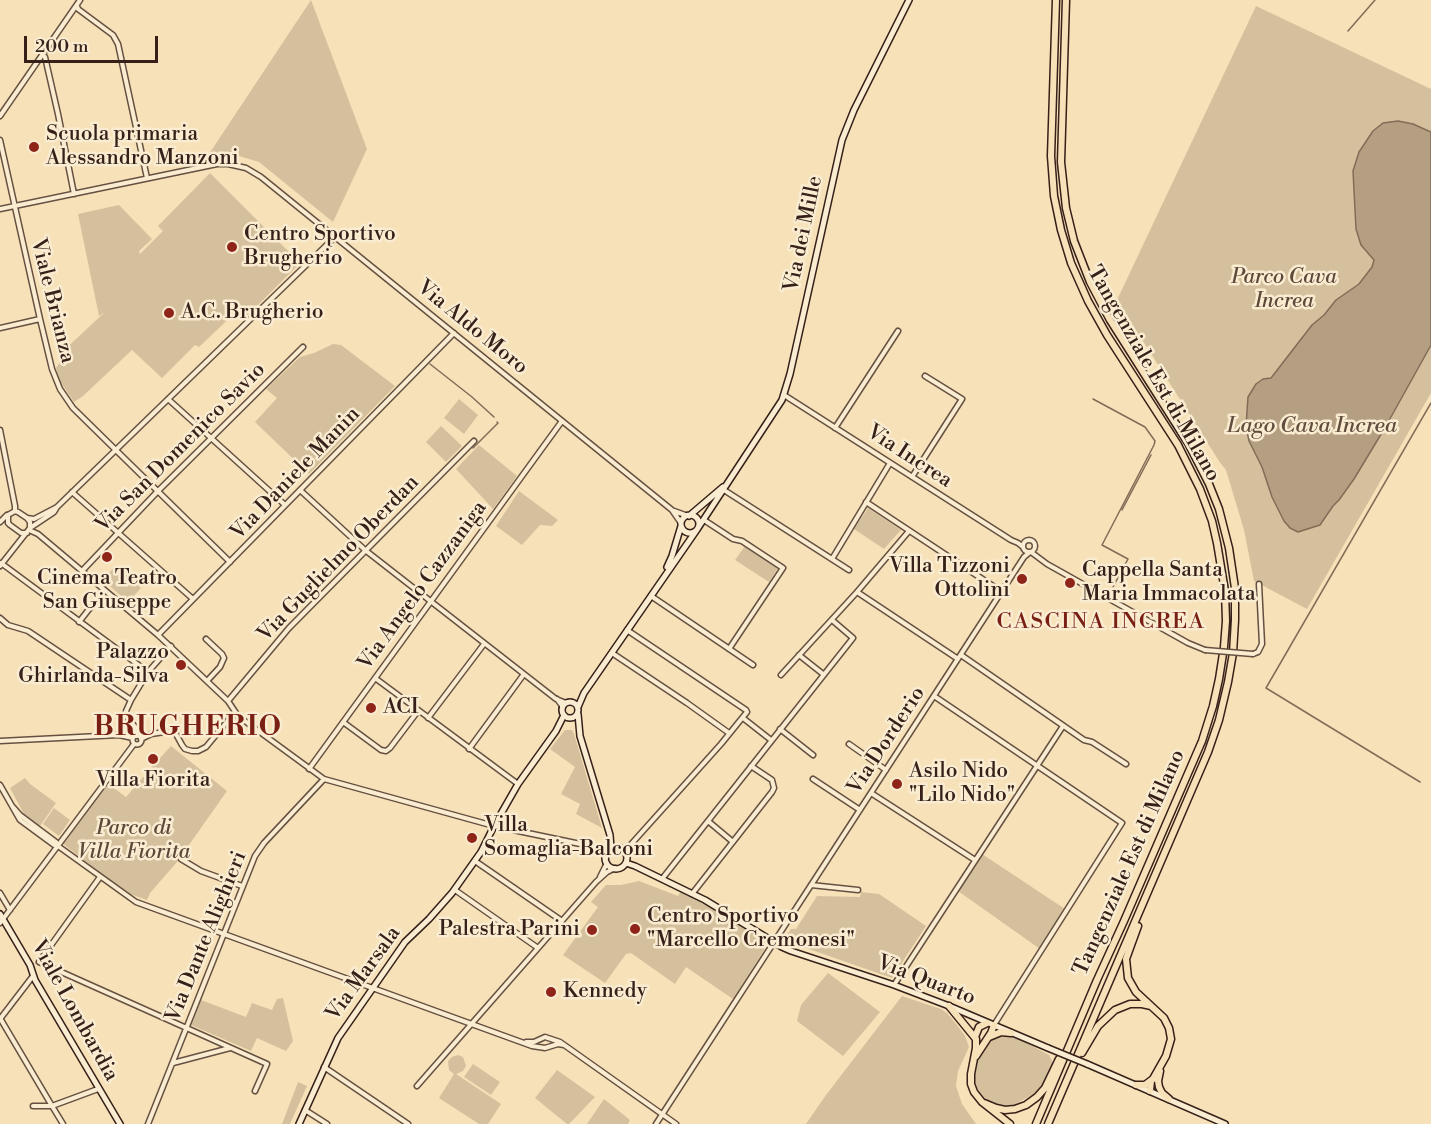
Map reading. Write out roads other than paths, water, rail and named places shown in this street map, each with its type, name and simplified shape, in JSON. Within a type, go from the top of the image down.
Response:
[{"type":"highway","name":"Tangenziale Est di Milano","points":[[1036,1124],[1194,762],[1217,692],[1225,639],[1226,608],[1218,543],[1200,489],[1178,445],[1089,303],[1071,263],[1063,236],[1055,201],[1052,169],[1056,0]]},
{"type":"highway","name":"Tangenziale Est di Milano","points":[[1048,1124],[1203,765],[1223,707],[1231,669],[1235,605],[1234,582],[1226,535],[1205,475],[1184,436],[1107,314],[1087,276],[1074,241],[1066,208],[1061,162],[1065,0]]},
{"type":"highway","points":[[1149,891],[1128,953],[1126,968],[1132,987],[1164,1018],[1170,1035],[1170,1045],[1155,1081],[1156,1089],[1151,1091]]},
{"type":"highway","points":[[984,1104],[998,1109],[1015,1109],[1024,1106],[1039,1094],[1050,1078],[1097,980]]},
{"type":"highway","points":[[1072,1068],[1097,1027],[1114,1011],[1130,1004],[1153,1007]]},
{"type":"highway","points":[[949,1006],[975,1037]]},
{"type":"highway","points":[[973,1062],[987,1039],[991,1024],[983,1024],[978,1028],[970,1074],[971,1084],[975,1094],[984,1104],[1010,1124]]},
{"type":"highway","points":[[987,1039],[1000,1032],[1011,1033]]},
{"type":"highway","points":[[1136,1085],[1155,1081]]},
{"type":"highway","points":[[1155,1081],[1161,1092],[1169,1099]]},
{"type":"main road","name":"Via dei Mille","points":[[580,736],[578,707],[582,695],[704,520],[784,395],[842,140],[854,110],[909,0]]},
{"type":"main road","name":"Via dei Mille","points":[[688,516],[717,493],[734,474]]},
{"type":"main road","points":[[688,516],[697,519],[697,529],[689,533],[684,531],[681,524],[683,518],[688,516]]},
{"type":"main road","name":"Via dei Mille","points":[[659,582],[672,556],[681,524]]},
{"type":"main road","name":"Via dei Mille","points":[[567,704],[582,695]]},
{"type":"main road","points":[[578,707],[567,704],[567,717],[580,736],[610,835],[611,848]]},
{"type":"main road","points":[[567,717],[574,717],[578,714]]},
{"type":"main road","points":[[494,826],[518,784],[567,717]]},
{"type":"main road","name":"Via Marsala","points":[[299,1124],[338,1038],[405,942],[429,920],[455,890],[481,852],[494,826]]},
{"type":"main road","points":[[610,835],[623,850],[626,861],[621,867],[609,866],[606,860],[611,848],[617,847],[623,850]]},
{"type":"main road","name":"Via Quarto","points":[[626,861],[718,907],[791,951],[949,1006],[1225,1124]]},
{"type":"main road","name":"Viale Lombardia","points":[[1,918],[31,966],[33,976],[120,1124]]},
{"type":"street","points":[[0,116],[81,0]]},
{"type":"street","points":[[77,6],[112,35],[118,44],[147,178]]},
{"type":"street","points":[[43,54],[74,194]]},
{"type":"street","name":"Viale Brianza","points":[[0,140],[52,369],[60,389],[73,408],[230,562]]},
{"type":"street","name":"Via Aldo Moro","points":[[0,209],[217,164],[241,166],[261,177],[672,510],[681,524]]},
{"type":"street","points":[[8,515],[8,523],[21,533],[49,516],[335,237]]},
{"type":"street","points":[[0,328],[40,319]]},
{"type":"street","points":[[835,428],[898,331]]},
{"type":"street","name":"Via Daniele Manin","points":[[158,635],[454,333]]},
{"type":"street","name":"Via San Domenico Savio","points":[[81,571],[303,347]]},
{"type":"street","points":[[912,477],[962,399],[925,376]]},
{"type":"street","name":"Via Increa","points":[[784,395],[1018,543],[1047,564],[1188,643],[1205,650],[1253,654],[1259,651],[1262,644],[1259,584]]},
{"type":"street","points":[[168,399],[286,505]]},
{"type":"street","name":"Via Angelo Cazzaniga","points":[[309,769],[562,421]]},
{"type":"street","points":[[0,430],[15,511]]},
{"type":"street","name":"Via Guglielmo Oberdan","points":[[228,701],[289,628],[474,441]]},
{"type":"street","points":[[832,560],[890,463]]},
{"type":"street","points":[[300,490],[365,550],[556,699],[567,704]]},
{"type":"street","points":[[724,490],[849,570]]},
{"type":"street","points":[[72,492],[193,599]]},
{"type":"street","points":[[866,502],[1002,592]]},
{"type":"street","points":[[15,511],[34,519],[57,507]]},
{"type":"street","name":"Via Aldo Moro","points":[[672,510],[688,516]]},
{"type":"street","points":[[0,522],[15,511]]},
{"type":"street","points":[[27,518],[30,522],[29,530],[0,564],[148,672]]},
{"type":"street","points":[[704,520],[783,568],[729,649]]},
{"type":"street","points":[[29,530],[38,534],[171,646],[228,701],[240,717],[324,779],[494,826],[590,846],[602,851],[606,860],[596,882]]},
{"type":"street","points":[[781,675],[909,531]]},
{"type":"street","points":[[1024,557],[1027,540],[1032,541],[1035,548],[1032,553]]},
{"type":"street","name":"Via Dorderio","points":[[656,1124],[1024,557],[1032,553]]},
{"type":"street","points":[[79,622],[104,590]]},
{"type":"street","points":[[857,592],[1084,740],[1092,742],[1126,764]]},
{"type":"street","points":[[650,596],[753,665]]},
{"type":"street","points":[[0,618],[8,624],[28,631],[131,700]]},
{"type":"street","points":[[661,880],[853,638],[832,620]]},
{"type":"street","points":[[623,850],[747,713],[746,710],[626,630]]},
{"type":"street","points":[[206,639],[224,658],[222,664],[207,681]]},
{"type":"street","points":[[428,718],[484,644]]},
{"type":"street","points":[[134,744],[139,744],[135,727],[126,715],[126,711],[148,672],[171,646]]},
{"type":"street","points":[[611,652],[729,733]]},
{"type":"street","points":[[799,655],[824,674]]},
{"type":"street","points":[[469,749],[524,674]]},
{"type":"street","points":[[375,678],[518,784]]},
{"type":"street","points":[[934,696],[1122,823],[991,1024]]},
{"type":"street","points":[[343,722],[381,750],[386,751],[418,711]]},
{"type":"street","points":[[1,918],[10,910],[131,750],[134,744],[132,740],[168,730],[174,733],[185,749],[198,751],[206,747],[235,712]]},
{"type":"street","points":[[743,718],[771,740]]},
{"type":"street","points":[[894,985],[1063,726]]},
{"type":"street","points":[[780,729],[813,755]]},
{"type":"street","points":[[0,741],[113,735],[137,738]]},
{"type":"street","points":[[849,744],[886,770]]},
{"type":"street","points":[[692,894],[774,788],[772,780],[751,766]]},
{"type":"street","name":"Via Dante Alighieri","points":[[148,1124],[255,856],[264,843],[324,779]]},
{"type":"street","points":[[813,779],[860,810]]},
{"type":"street","points":[[0,785],[20,820],[136,902],[523,1041],[549,1038],[564,1045],[676,1124]]},
{"type":"street","points":[[871,793],[975,860]]},
{"type":"street","points":[[708,821],[734,842]]},
{"type":"street","points":[[181,859],[201,872],[242,886]]},
{"type":"street","points":[[475,861],[562,921]]},
{"type":"street","points":[[417,1086],[596,882],[615,868]]},
{"type":"street","points":[[100,877],[39,962],[267,1064],[255,1091]]},
{"type":"street","points":[[811,885],[858,890]]},
{"type":"street","points":[[455,890],[538,949]]},
{"type":"street","points":[[0,893],[10,910]]},
{"type":"street","points":[[33,976],[0,1019],[63,1124]]},
{"type":"street","points":[[542,1038],[540,1044],[546,1047]]},
{"type":"street","points":[[546,1047],[551,1043],[549,1038]]},
{"type":"street","points":[[523,1041],[532,1046],[564,1045]]},
{"type":"street","points":[[173,1063],[231,1047]]},
{"type":"street","points":[[324,1067],[408,1124]]},
{"type":"street","points":[[33,1106],[52,1106],[98,1089]]},
{"type":"street","points":[[305,1109],[327,1124]]},
{"type":"water","name":"Lago Cava Increa","points":[[1398,121],[1413,124],[1431,132],[1431,345],[1354,479],[1320,525],[1298,532],[1284,521],[1249,441],[1246,426],[1248,397],[1256,384],[1263,379],[1271,378],[1312,325],[1336,300],[1359,284],[1372,267],[1374,260],[1361,245],[1356,229],[1353,171],[1359,152],[1373,131],[1383,123]]},
{"type":"waterway","points":[[1348,31],[1375,0]]},
{"type":"waterway","points":[[430,364],[494,417]]},
{"type":"waterway","points":[[1093,399],[1145,427],[1155,441],[1102,545],[1128,559],[1113,587]]},
{"type":"waterway","points":[[1420,782],[1266,688],[1431,403]]},
{"type":"waterway","points":[[473,448],[497,422]]},
{"type":"waterway","points":[[1122,510],[1151,455]]},
{"type":"place","name":"Scuola primaria Alessandro Manzoni","points":[[34,147]]},
{"type":"place","name":"Centro Sportivo Brugherio","points":[[232,247]]},
{"type":"place","name":"A.C. Brugherio","points":[[169,313]]},
{"type":"place","name":"Cinema Teatro San Giuseppe","points":[[107,557]]},
{"type":"place","name":"Villa Tizzoni Ottolini","points":[[1022,579]]},
{"type":"place","name":"Cappella Santa Maria Immacolata","points":[[1070,583]]},
{"type":"place","name":"Palazzo Ghirlanda-Silva","points":[[181,665]]},
{"type":"place","name":"ACI","points":[[371,708]]},
{"type":"place","name":"Villa Fiorita","points":[[153,759]]},
{"type":"place","name":"Asilo Nido \"Lilo Nido\"","points":[[897,784]]},
{"type":"place","name":"Villa Somaglia-Balconi","points":[[472,838]]},
{"type":"place","name":"Centro Sportivo \"Marcello Cremonesi\"","points":[[635,929]]},
{"type":"place","name":"Palestra Parini","points":[[592,930]]},
{"type":"place","name":"Kennedy","points":[[551,992]]},
{"type":"district","name":"CASCINA INCREA","points":[[1101,623]]},
{"type":"district","name":"BRUGHERIO","points":[[188,729]]},
{"type":"park label","name":"Parco Cava Increa","points":[[1284,290]]},
{"type":"park label","name":"Parco di Villa Fiorita","points":[[134,841]]}]
